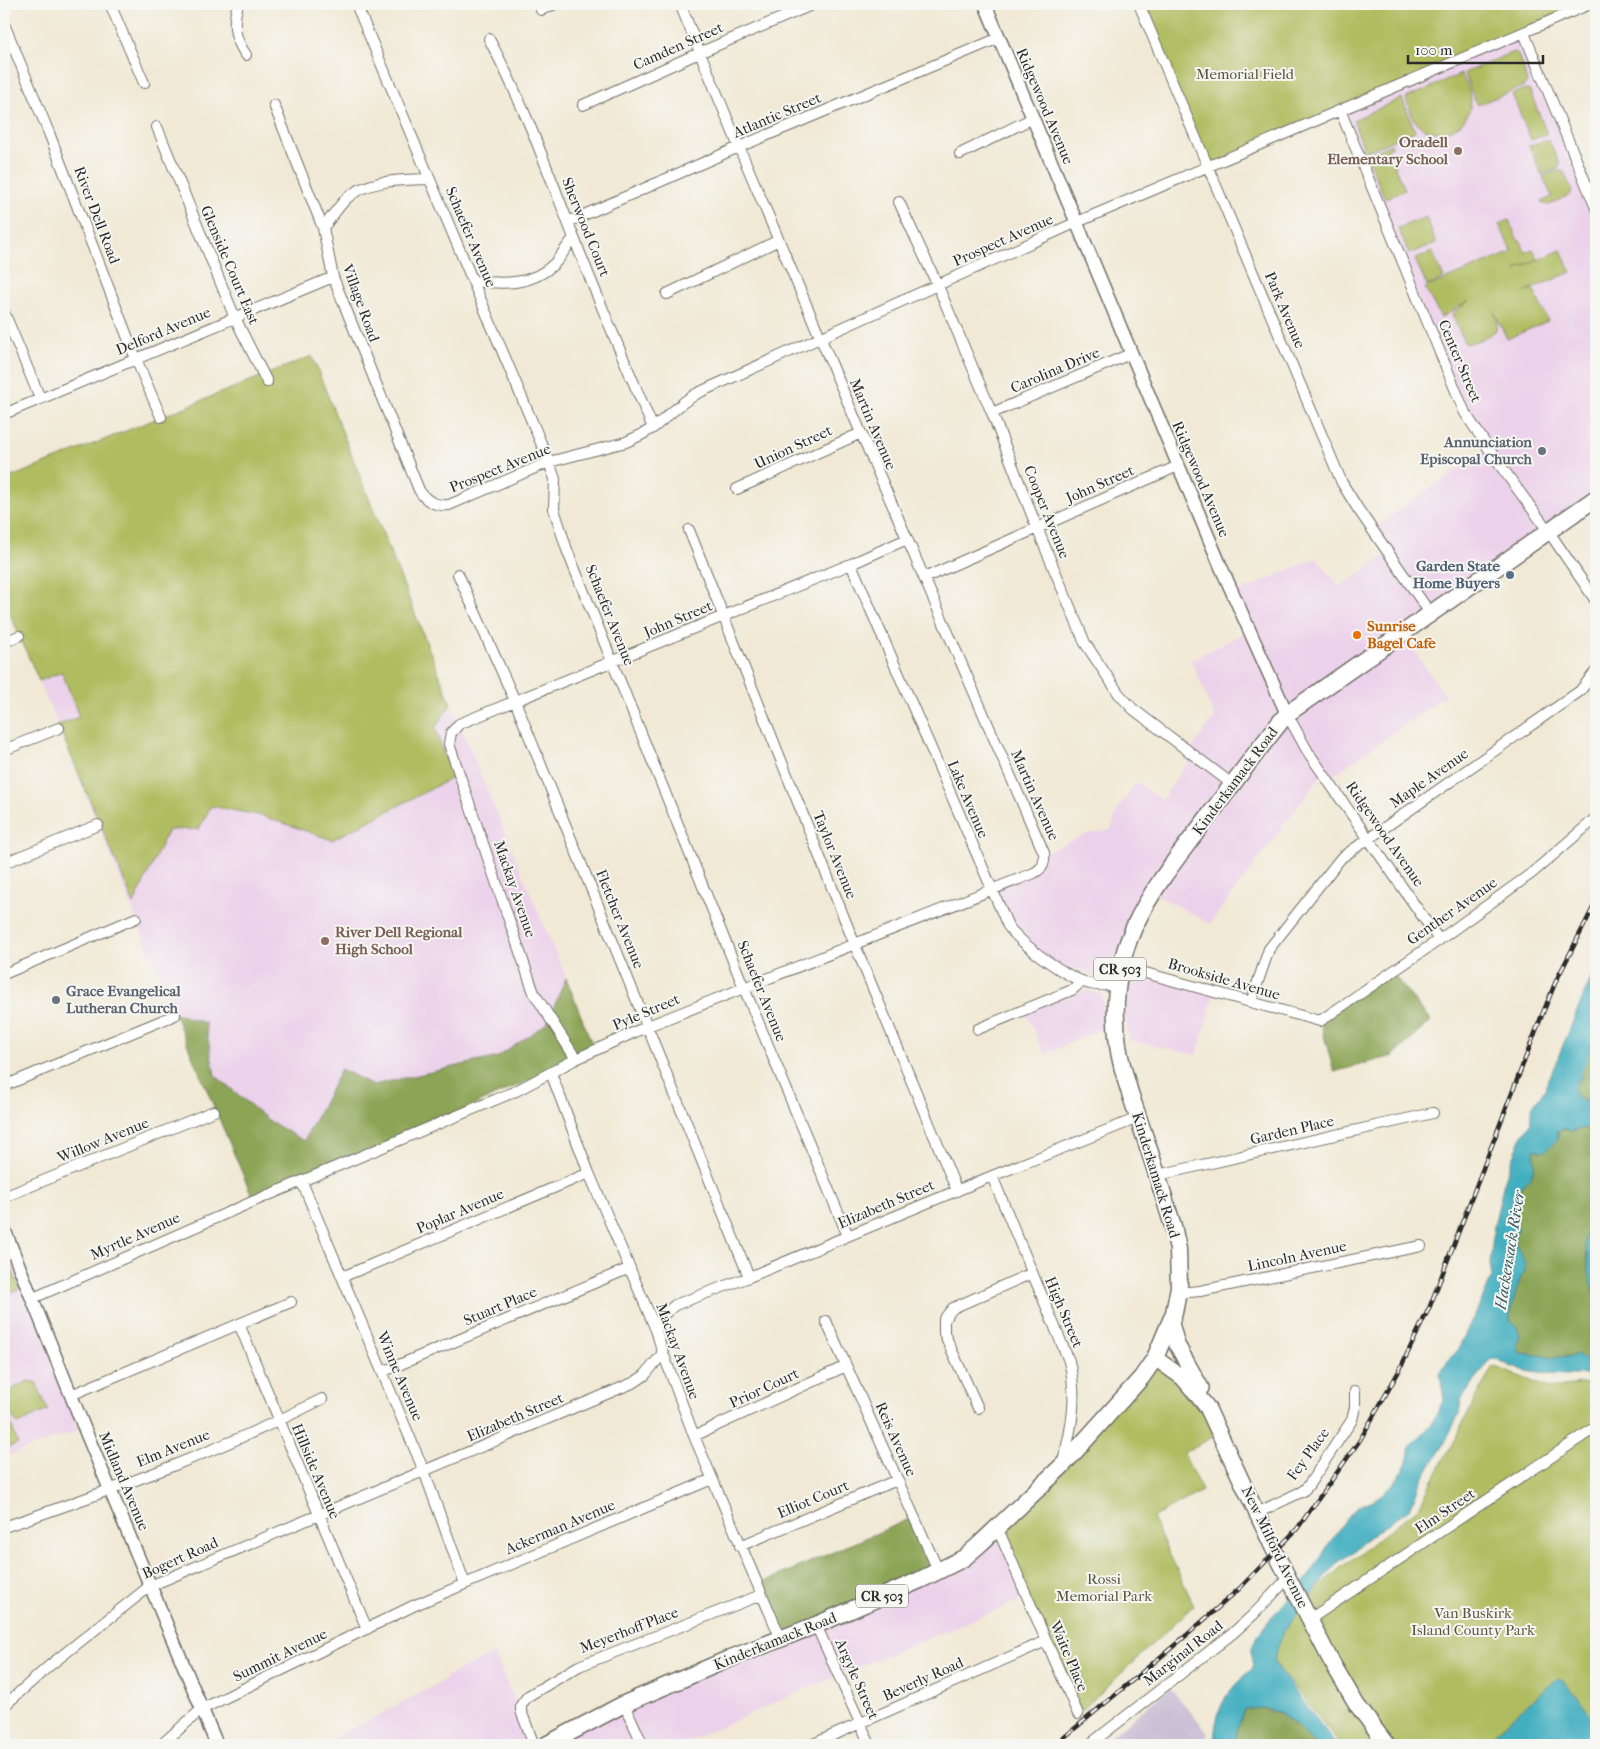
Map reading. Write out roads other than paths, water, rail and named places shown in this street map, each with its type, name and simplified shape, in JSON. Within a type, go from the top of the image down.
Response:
[{"type":"main road","name":"Kinderkamack Road","points":[[546,1745],[624,1704],[731,1658],[816,1625],[920,1580],[964,1558],[1062,1466],[1142,1378],[1155,1358],[1171,1323],[1178,1293],[1178,1249],[1174,1226],[1138,1118],[1118,1047],[1116,1014],[1120,966],[1129,937],[1144,904],[1260,746],[1287,714],[1596,498]]},
{"type":"main road","points":[[1171,1323],[1176,1345],[1210,1405],[1212,1415]]},
{"type":"main road","name":"New Milford Avenue","points":[[1155,1358],[1183,1378],[1203,1400],[1212,1415],[1288,1578],[1340,1678],[1357,1705],[1387,1745]]},
{"type":"street","points":[[110,4],[144,83]]},
{"type":"street","points":[[238,4],[234,26],[240,47],[246,55]]},
{"type":"street","name":"Schaefer Avenue","points":[[356,4],[549,462],[555,479],[554,509],[558,527],[744,988],[848,1236]]},
{"type":"street","points":[[540,10],[555,4]]},
{"type":"street","name":"Martin Avenue","points":[[680,4],[820,338],[1044,853]]},
{"type":"street","name":"Camden Street","points":[[582,105],[699,52],[814,4]]},
{"type":"street","name":"Ridgewood Avenue","points":[[985,4],[1130,354],[1221,567],[1287,714],[1308,752],[1440,940]]},
{"type":"street","name":"Park Avenue","points":[[1139,4],[1342,483],[1430,613]]},
{"type":"street","name":"Prospect Avenue","points":[[433,504],[449,505],[549,462],[626,442],[653,428],[696,394],[1076,223],[1590,4]]},
{"type":"street","name":"River Dell Road","points":[[4,24],[49,133],[160,417]]},
{"type":"street","points":[[1524,33],[1596,208]]},
{"type":"street","name":"Atlantic Street","points":[[568,222],[739,147],[999,38]]},
{"type":"street","name":"Sherwood Court","points":[[489,39],[503,66],[610,329],[653,428]]},
{"type":"street","name":"Village Road","points":[[274,105],[323,228],[333,277],[419,490],[433,504]]},
{"type":"street","name":"Center Street","points":[[1340,110],[1465,413],[1596,601]]},
{"type":"street","points":[[960,154],[1033,118]]},
{"type":"street","name":"Glenside Court East","points":[[157,127],[235,318],[267,382]]},
{"type":"street","points":[[323,228],[347,199],[358,190],[373,184],[429,179]]},
{"type":"street","name":"Cooper Avenue","points":[[899,202],[938,286],[992,414],[1036,528],[1085,643],[1119,694],[1133,709],[1232,784]]},
{"type":"street","points":[[474,281],[510,283],[522,282],[535,277],[555,263],[574,238]]},
{"type":"street","points":[[667,294],[779,240]]},
{"type":"street","name":"Delford Avenue","points":[[4,414],[333,277]]},
{"type":"street","points":[[4,312],[40,398]]},
{"type":"street","name":"Carolina Drive","points":[[992,414],[1130,354]]},
{"type":"street","name":"Union Street","points":[[737,489],[861,432]]},
{"type":"street","name":"John Street","points":[[924,578],[1178,466]]},
{"type":"street","name":"Taylor Avenue","points":[[688,530],[855,945],[957,1191]]},
{"type":"street","name":"John Street","points":[[459,724],[851,564],[907,539]]},
{"type":"street","name":"Lake Avenue","points":[[851,564],[1008,926],[1030,950],[1082,981],[1095,985],[1117,985]]},
{"type":"street","name":"Fletcher Avenue","points":[[458,574],[515,701],[749,1277]]},
{"type":"street","points":[[4,642],[19,636]]},
{"type":"street","name":"Maple Avenue","points":[[1251,1002],[1269,950],[1275,940],[1341,858],[1580,691],[1596,671]]},
{"type":"street","name":"Mackay Avenue","points":[[459,724],[451,733],[449,744],[534,993],[576,1059]]},
{"type":"street","points":[[4,750],[59,728]]},
{"type":"street","name":"Genther Avenue","points":[[1320,1021],[1440,940],[1532,872],[1596,818]]},
{"type":"street","points":[[4,863],[98,825]]},
{"type":"street","name":"Pyle Street","points":[[252,1202],[516,1091],[576,1059],[648,1026],[1041,870],[1044,865],[1044,853]]},
{"type":"street","points":[[4,974],[136,918]]},
{"type":"street","name":"Brookside Avenue","points":[[1120,966],[1320,1021]]},
{"type":"street","points":[[978,1029],[1072,990],[1082,981]]},
{"type":"street","points":[[4,1086],[175,1015]]},
{"type":"street","name":"Mackay Avenue","points":[[551,1073],[656,1330],[694,1436],[780,1639]]},
{"type":"street","name":"Willow Avenue","points":[[4,1197],[214,1111]]},
{"type":"street","name":"Garden Place","points":[[1158,1175],[1433,1114]]},
{"type":"street","name":"Elizabeth Street","points":[[656,1330],[662,1316],[675,1305],[749,1277],[992,1176],[1138,1118]]},
{"type":"street","name":"Poplar Avenue","points":[[342,1278],[590,1172]]},
{"type":"street","name":"High Street","points":[[992,1176],[1069,1361],[1073,1377],[1073,1418],[1062,1466]]},
{"type":"street","name":"Winne Avenue","points":[[302,1182],[424,1471],[465,1584]]},
{"type":"street","name":"Myrtle Avenue","points":[[31,1299],[252,1202]]},
{"type":"street","name":"Midland Avenue","points":[[4,1229],[31,1299],[217,1745]]},
{"type":"street","name":"Lincoln Avenue","points":[[1178,1293],[1200,1292],[1421,1246]]},
{"type":"street","name":"Stuart Place","points":[[382,1372],[630,1268]]},
{"type":"street","points":[[978,1408],[944,1332],[944,1319],[953,1308],[1032,1273]]},
{"type":"street","points":[[71,1395],[291,1302]]},
{"type":"street","name":"Reis Avenue","points":[[826,1321],[938,1570]]},
{"type":"street","name":"Hillside Avenue","points":[[238,1324],[367,1629]]},
{"type":"street","name":"Elizabeth Street","points":[[368,1494],[635,1382],[645,1375],[663,1353]]},
{"type":"street","name":"Prior Court","points":[[694,1436],[846,1366]]},
{"type":"street","name":"Fey Place","points":[[1257,1513],[1303,1491],[1308,1486],[1352,1420],[1355,1406],[1355,1391]]},
{"type":"street","name":"Elm Avenue","points":[[4,1527],[110,1490],[279,1421],[322,1399]]},
{"type":"street","name":"Elm Street","points":[[1310,1619],[1596,1427]]},
{"type":"street","name":"Ackerman Avenue","points":[[420,1603],[712,1479]]},
{"type":"street","name":"Elliot Court","points":[[740,1546],[898,1480]]},
{"type":"street","name":"Bogert Road","points":[[4,1706],[49,1666],[150,1586],[368,1494]]},
{"type":"street","name":"Waite Place","points":[[997,1527],[1078,1714]]},
{"type":"street","name":"Marginal Road","points":[[1090,1745],[1233,1633],[1288,1578]]},
{"type":"street","name":"Meyerhoff Place","points":[[534,1745],[521,1711],[521,1705],[528,1696],[580,1666],[761,1595]]},
{"type":"street","name":"Summit Avenue","points":[[161,1745],[202,1709],[420,1603]]},
{"type":"street","name":"Argyle Street","points":[[816,1625],[870,1745]]},
{"type":"street","name":"Beverly Road","points":[[811,1745],[1046,1640]]},
{"type":"street","points":[[624,1704],[643,1745]]},
{"type":"water","points":[[1596,966],[1596,1043],[1589,1048],[1586,1055],[1575,1062],[1575,1069],[1582,1077],[1573,1085],[1576,1098],[1580,1098],[1582,1102],[1590,1098],[1596,1099],[1596,1139],[1587,1129],[1571,1131],[1564,1128],[1558,1130],[1557,1140],[1544,1152],[1534,1151],[1535,1164],[1531,1176],[1520,1189],[1514,1219],[1515,1225],[1518,1227],[1518,1231],[1515,1233],[1516,1244],[1525,1266],[1516,1291],[1510,1319],[1520,1335],[1517,1343],[1520,1353],[1556,1357],[1577,1354],[1581,1359],[1596,1354],[1596,1375],[1525,1371],[1494,1358],[1490,1360],[1461,1400],[1459,1414],[1442,1448],[1423,1478],[1409,1509],[1361,1543],[1353,1552],[1337,1563],[1323,1579],[1306,1605],[1286,1628],[1280,1639],[1274,1662],[1337,1745],[1314,1745],[1304,1733],[1283,1716],[1268,1709],[1260,1708],[1244,1710],[1237,1731],[1236,1745],[1214,1745],[1219,1711],[1235,1685],[1253,1669],[1252,1649],[1259,1634],[1312,1572],[1337,1531],[1355,1509],[1385,1492],[1398,1478],[1409,1455],[1409,1447],[1430,1427],[1444,1399],[1440,1374],[1457,1351],[1492,1276],[1490,1264],[1494,1226],[1504,1182],[1521,1138],[1531,1123],[1532,1109],[1544,1091]]},
{"type":"water","points":[[1596,1198],[1596,1300],[1589,1273],[1585,1238]]},
{"type":"water","points":[[1558,1678],[1563,1680],[1596,1721],[1596,1745],[1481,1745]]},
{"type":"waterway","name":"Hackensack River","points":[[1566,1086],[1596,1020]]},
{"type":"railway","points":[[1055,1745],[1239,1589],[1297,1529],[1360,1440],[1399,1371],[1430,1306],[1542,1015],[1556,981],[1596,902]]},
{"type":"place","name":"Oradell Elementary School","points":[[1458,151]]},
{"type":"place","name":"Annunciation Episcopal Church","points":[[1542,451]]},
{"type":"place","name":"Garden State Home Buyers","points":[[1510,575]]},
{"type":"place","name":"Sunrise Bagel Cafe","points":[[1357,635]]},
{"type":"place","name":"River Dell Regional High School","points":[[325,941]]},
{"type":"place","name":"Grace Evangelical Lutheran Church","points":[[56,1000]]},
{"type":"park label","name":"Memorial Field","points":[[1245,74]]},
{"type":"park label","name":"Rossi Memorial Park","points":[[1104,1588]]},
{"type":"park label","name":"Van Buskirk Island County Park","points":[[1473,1622]]}]
